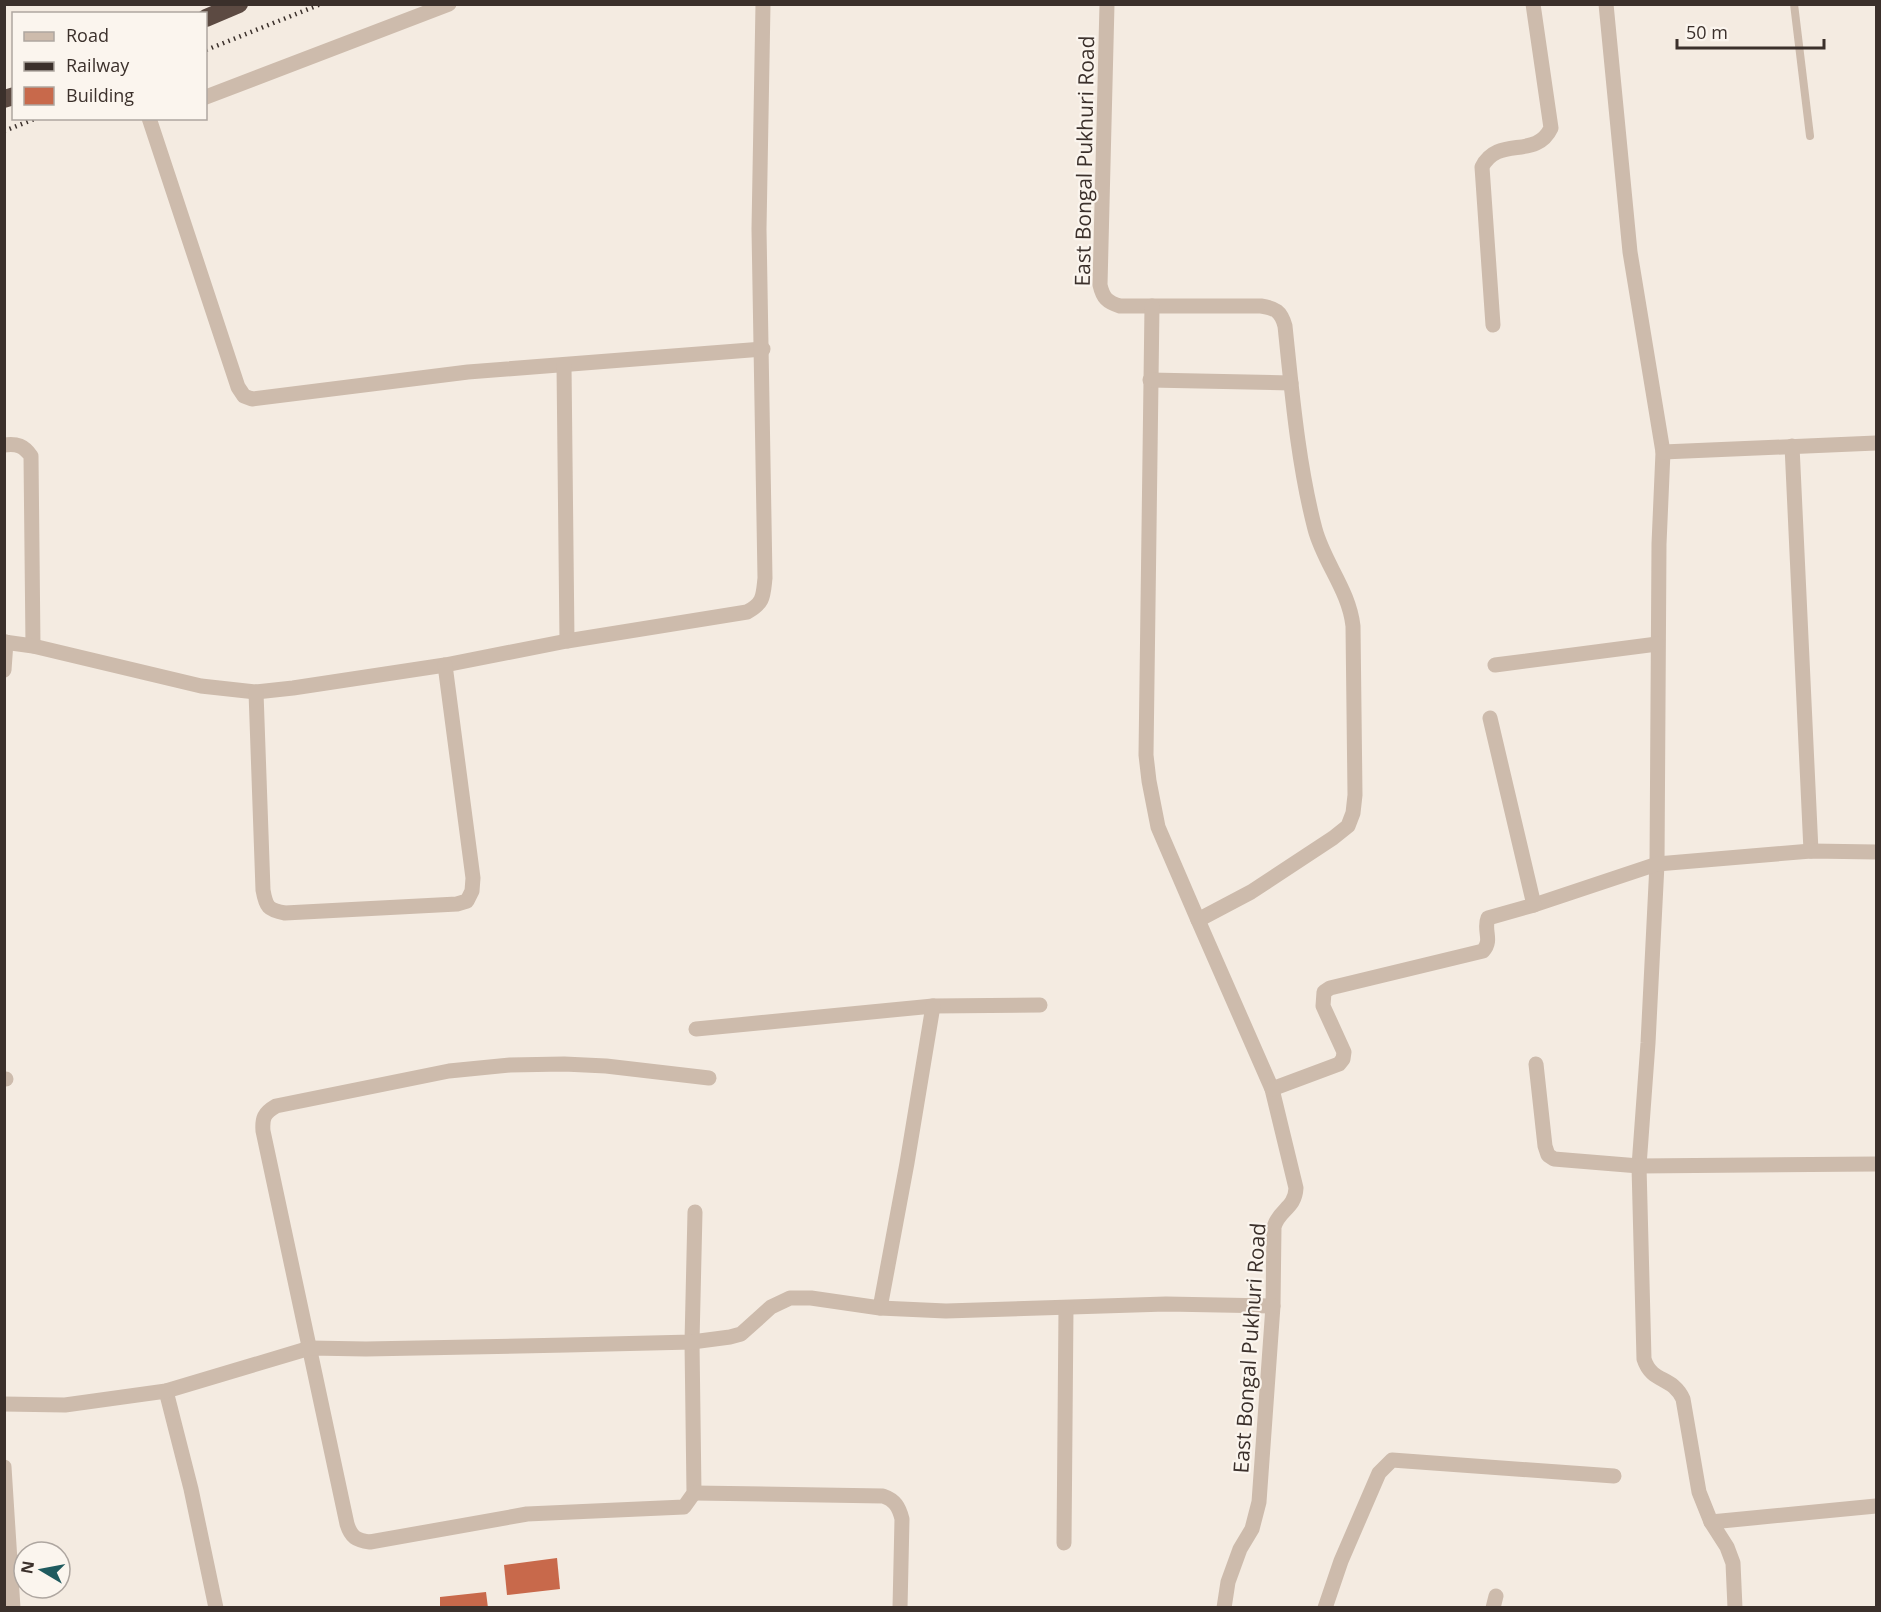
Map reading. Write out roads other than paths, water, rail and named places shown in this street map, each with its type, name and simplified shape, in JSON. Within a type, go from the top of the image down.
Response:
[{"type":"highway","points":[[207,18],[239,4]]},
{"type":"street","points":[[207,97],[450,4]]},
{"type":"street","points":[[4,670],[5,642],[33,646],[201,687],[255,692],[445,665],[567,641],[747,612],[758,606],[764,596],[765,578],[763,349],[759,230],[763,4]]},
{"type":"street","name":"East Bongal Pukhuri Road","points":[[1107,4],[1100,285],[1102,297],[1120,306],[1261,306],[1274,308],[1281,314],[1314,524],[1324,555],[1351,609],[1354,662],[1355,795],[1353,813],[1348,826],[1251,892],[1198,920],[1272,1089],[1296,1188],[1294,1200],[1278,1216],[1274,1227],[1274,1306],[1268,1401],[1256,1517],[1228,1582],[1224,1608]]},
{"type":"street","points":[[1494,325],[1482,166],[1487,157],[1497,150],[1535,145],[1546,139],[1551,128],[1533,4]]},
{"type":"street","points":[[1606,4],[1630,252],[1663,452],[1657,645],[1659,700],[1657,864],[1639,1166],[1644,1359],[1647,1368],[1676,1387],[1683,1399],[1699,1492],[1711,1522],[1727,1547],[1733,1563],[1736,1608]]},
{"type":"street","points":[[149,120],[238,387],[244,396],[252,399],[468,372],[763,349]]},
{"type":"street","points":[[1152,306],[1146,755],[1158,827],[1198,920]]},
{"type":"street","points":[[564,365],[567,641]]},
{"type":"street","points":[[1150,380],[1291,383]]},
{"type":"street","points":[[1663,452],[1876,443]]},
{"type":"street","points":[[4,445],[18,445],[25,448],[31,456],[33,646]]},
{"type":"street","points":[[1792,446],[1812,851]]},
{"type":"street","points":[[1495,665],[1657,645]]},
{"type":"street","points":[[255,692],[263,890],[266,904],[274,911],[285,913],[457,903],[467,901],[472,891],[473,878],[445,665]]},
{"type":"street","points":[[1490,718],[1534,905]]},
{"type":"street","points":[[1272,1089],[1339,1064],[1343,1059],[1344,1052],[1323,1006],[1324,992],[1330,988],[1483,951],[1489,939],[1486,925],[1491,916],[1534,905],[1657,864],[1812,851],[1876,852]]},
{"type":"street","points":[[696,1029],[933,1006],[1040,1005]]},
{"type":"street","points":[[880,1308],[933,1006]]},
{"type":"street","points":[[695,1212],[692,1341],[694,1493],[684,1507],[527,1514],[370,1542],[359,1541],[351,1536],[346,1524],[264,1131],[262,1120],[267,1111],[276,1106],[477,1067],[574,1064],[709,1078]]},
{"type":"street","points":[[1536,1064],[1545,1146],[1548,1155],[1563,1161],[1639,1166],[1876,1164]]},
{"type":"street","points":[[4,1404],[66,1405],[166,1391],[309,1347],[378,1349],[692,1341],[741,1334],[771,1307],[790,1298],[811,1298],[880,1308],[946,1311],[1166,1304],[1274,1306]]},
{"type":"street","points":[[1064,1543],[1066,1308]]},
{"type":"street","points":[[166,1391],[191,1489],[216,1608]]},
{"type":"street","points":[[1325,1608],[1341,1561],[1379,1473],[1392,1461],[1614,1476]]},
{"type":"street","points":[[4,1467],[13,1608]]},
{"type":"street","points":[[694,1493],[883,1496],[891,1499],[900,1508],[902,1519],[900,1608]]},
{"type":"street","points":[[1711,1522],[1876,1506]]},
{"type":"lane","points":[[1794,4],[1810,136]]},
{"type":"railway","points":[[207,50],[321,4]]},
{"type":"railway","points":[[4,131],[32,120]]}]
